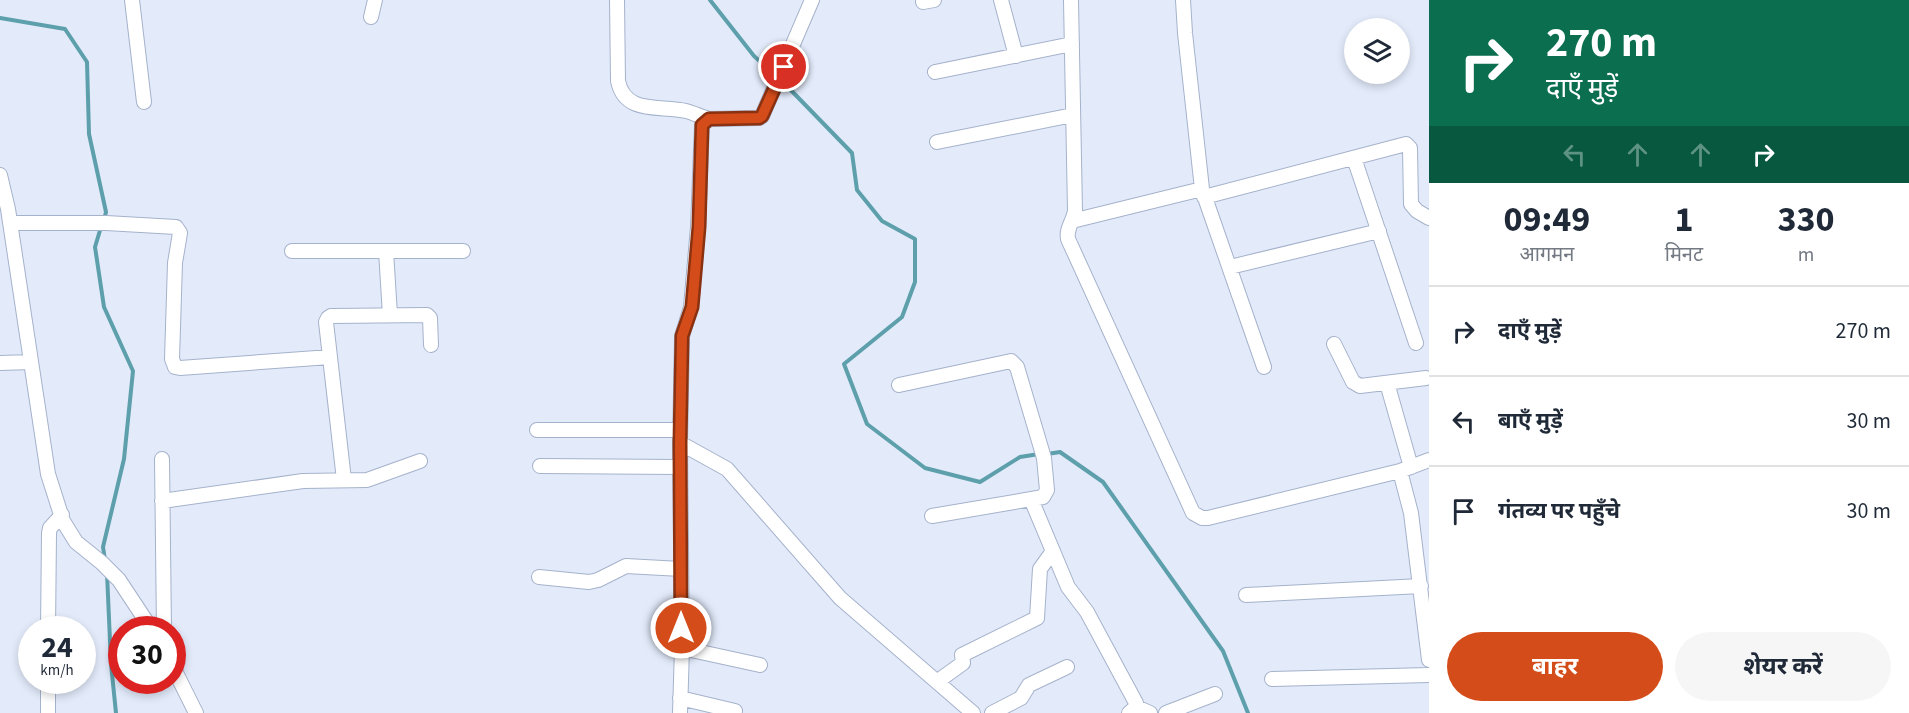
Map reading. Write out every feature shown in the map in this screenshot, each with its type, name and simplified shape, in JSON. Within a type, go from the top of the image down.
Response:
[{"type":"street","points":[[132,0],[144,102]]},
{"type":"street","points":[[371,17],[375,0]]},
{"type":"street","points":[[617,0],[618,81],[625,97],[639,105],[686,111],[709,119],[759,118],[764,112],[812,0]]},
{"type":"street","points":[[1001,0],[1016,56]]},
{"type":"street","points":[[1071,0],[1075,211],[1068,227],[1068,239],[1192,513],[1208,518],[1406,469],[1429,460]]},
{"type":"street","points":[[1184,0],[1185,33],[1203,193],[1264,367]]},
{"type":"street","points":[[934,72],[1072,44]]},
{"type":"street","points":[[938,142],[1073,115]]},
{"type":"street","points":[[680,713],[682,336],[692,307],[699,227],[702,125],[709,119]]},
{"type":"street","points":[[1072,221],[1408,145],[1410,148],[1411,204],[1417,211],[1429,218]]},
{"type":"street","points":[[1354,158],[1416,343]]},
{"type":"street","points":[[0,175],[10,223],[7,250],[31,362],[48,474],[62,515],[76,542],[119,580],[143,616]]},
{"type":"street","points":[[10,223],[103,223],[173,226],[179,229],[175,263],[172,359],[175,367],[330,357]]},
{"type":"street","points":[[1230,267],[1378,231]]},
{"type":"street","points":[[292,251],[463,251]]},
{"type":"street","points":[[386,251],[390,315]]},
{"type":"street","points":[[344,480],[326,322],[328,318],[332,316],[427,315],[430,345]]},
{"type":"street","points":[[1334,344],[1356,385],[1426,378]]},
{"type":"street","points":[[899,385],[1011,361],[1017,367],[1044,458],[1047,490],[1043,497],[932,516]]},
{"type":"street","points":[[0,363],[31,362]]},
{"type":"street","points":[[1386,383],[1406,469],[1429,660]]},
{"type":"street","points":[[537,430],[680,436],[726,469],[840,598],[938,681],[960,707],[973,713]]},
{"type":"street","points":[[162,459],[164,616]]},
{"type":"street","points":[[162,501],[303,481],[374,478],[420,461]]},
{"type":"street","points":[[540,466],[680,467]]},
{"type":"street","points":[[1031,500],[1068,587],[1087,612],[1136,703],[1132,710],[1150,713]]},
{"type":"street","points":[[48,616],[49,533],[50,528],[62,515]]},
{"type":"street","points":[[938,681],[963,663],[962,655],[1037,618],[1040,569],[1053,551]]},
{"type":"street","points":[[539,577],[589,582],[626,566],[681,570]]},
{"type":"street","points":[[1246,595],[1421,586]]},
{"type":"street","points":[[682,648],[760,665]]},
{"type":"street","points":[[992,713],[1021,698],[1029,685],[1067,667]]},
{"type":"street","points":[[1272,679],[1429,675]]},
{"type":"street","points":[[186,693],[196,713]]},
{"type":"street","points":[[48,694],[48,713]]},
{"type":"street","points":[[1166,713],[1215,694]]},
{"type":"street","points":[[680,698],[735,711]]},
{"type":"waterway","points":[[710,0],[754,56],[776,76]]},
{"type":"waterway","points":[[0,18],[65,29],[87,62],[89,134],[106,212],[104,220]]},
{"type":"waterway","points":[[782,81],[852,153],[857,190],[882,221],[915,239],[915,282],[902,317],[844,364],[867,424],[925,468],[980,482],[1020,457],[1039,454]]},
{"type":"waterway","points":[[101,227],[95,247],[104,307],[133,371],[124,459],[103,547],[105,560]]},
{"type":"waterway","points":[[1047,454],[1060,452],[1103,482],[1223,651],[1248,713]]},
{"type":"waterway","points":[[107,573],[111,664],[116,713]]},
{"type":"route","points":[[681,628],[682,336],[692,307],[699,227],[702,125],[709,119],[759,118],[762,116],[784,67]]}]
